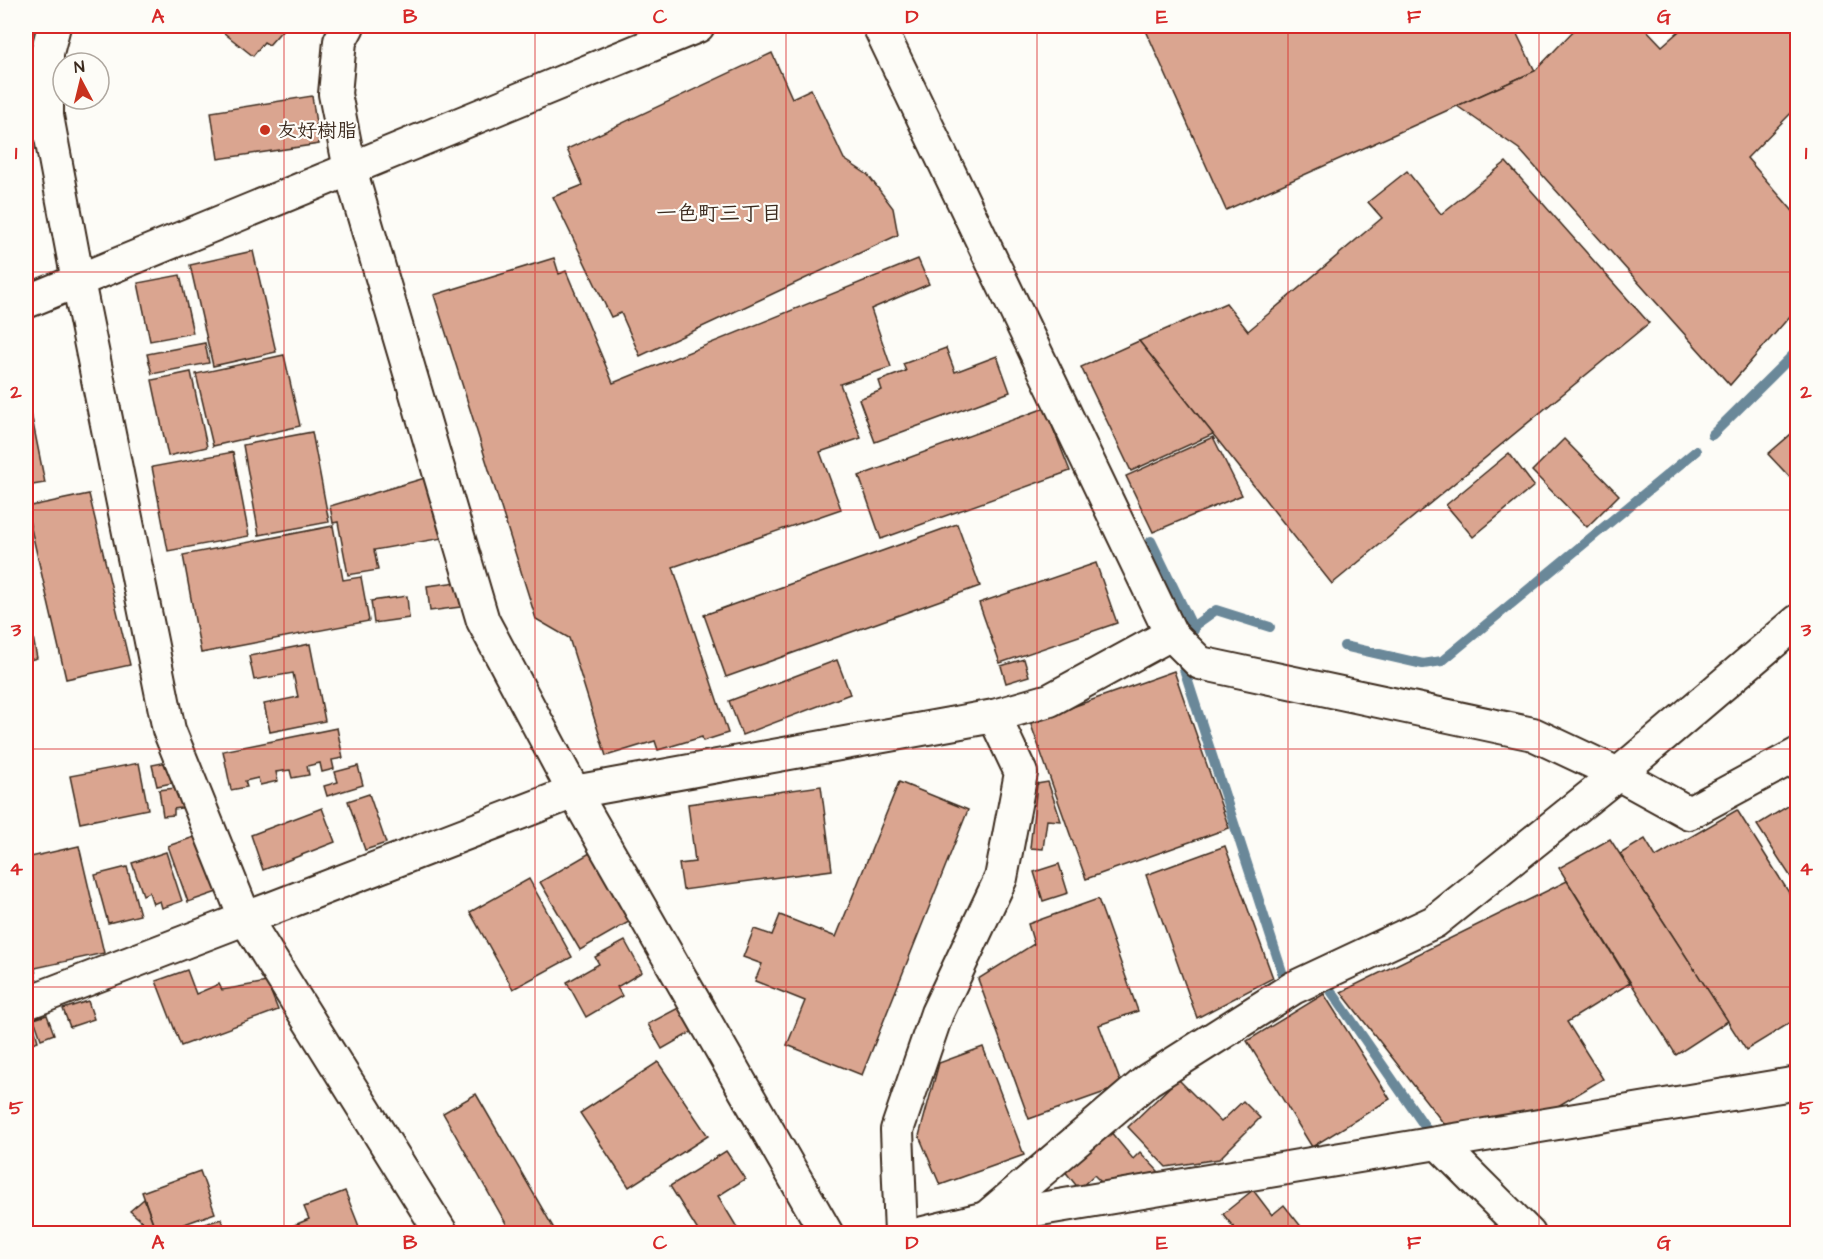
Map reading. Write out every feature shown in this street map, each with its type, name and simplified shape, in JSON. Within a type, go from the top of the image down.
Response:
[{"type":"street","points":[[54,26],[46,53],[47,116],[169,730],[245,918],[442,1233]]},
{"type":"street","points":[[348,26],[340,41],[334,94],[350,168],[483,621],[574,792],[827,1233]]},
{"type":"street","points":[[26,302],[698,26]]},
{"type":"street","points":[[879,26],[1171,634],[1200,663],[1533,734],[1618,774],[1689,813],[1797,754]]},
{"type":"street","points":[[997,1226],[1148,1080],[1293,988],[1434,922],[1618,774],[1797,621]]},
{"type":"street","points":[[26,1003],[574,792],[994,716],[1050,700],[1171,634]]},
{"type":"street","points":[[901,1233],[897,1130],[937,1013],[1001,878],[1021,773],[994,716]]},
{"type":"street","points":[[919,1233],[997,1226],[1439,1143],[1797,1083]]},
{"type":"street","points":[[1439,1143],[1529,1233]]},
{"type":"building","points":[[222,26],[286,26],[269,45],[264,42],[253,56],[219,29]]},
{"type":"building","points":[[1144,26],[1513,26],[1535,71],[1226,210]]},
{"type":"building","points":[[1578,26],[1643,26],[1662,46],[1685,26],[1798,26],[1798,106],[1747,158],[1798,217],[1798,307],[1730,385],[1519,149],[1457,106],[1535,71]]},
{"type":"building","points":[[772,53],[792,98],[811,89],[844,159],[868,175],[893,208],[898,235],[640,356],[621,313],[611,317],[553,197],[583,185],[567,149]]},
{"type":"building","points":[[312,96],[319,144],[218,159],[211,112]]},
{"type":"building","points":[[1506,162],[1649,323],[1332,584],[1139,341],[1226,303],[1248,331],[1382,218],[1368,202],[1407,171],[1441,214]]},
{"type":"building","points":[[253,251],[276,352],[213,366],[190,265]]},
{"type":"building","points":[[554,258],[559,274],[566,271],[613,383],[918,259],[929,284],[871,309],[891,367],[840,384],[861,438],[820,452],[841,509],[673,567],[728,733],[703,741],[702,737],[658,750],[655,741],[606,756],[569,638],[536,619],[434,295]]},
{"type":"building","points":[[180,275],[193,333],[150,341],[138,283]]},
{"type":"building","points":[[1139,341],[1213,434],[1131,471],[1081,367]]},
{"type":"building","points":[[205,343],[209,363],[152,374],[147,354]]},
{"type":"building","points":[[946,348],[955,372],[997,356],[1010,392],[875,442],[859,399],[882,390],[879,381],[906,371],[903,364]]},
{"type":"building","points":[[284,355],[300,426],[213,446],[196,374]]},
{"type":"building","points":[[191,372],[207,447],[168,456],[152,380]]},
{"type":"building","points":[[1045,408],[1070,471],[881,539],[859,476]]},
{"type":"building","points":[[31,413],[45,483],[26,486],[26,414]]},
{"type":"building","points":[[1798,428],[1798,486],[1768,454]]},
{"type":"building","points":[[312,432],[329,522],[259,535],[243,445]]},
{"type":"building","points":[[1213,437],[1242,495],[1153,532],[1126,476]]},
{"type":"building","points":[[1564,439],[1619,495],[1587,527],[1532,471]]},
{"type":"building","points":[[233,452],[249,536],[168,551],[152,467]]},
{"type":"building","points":[[1509,453],[1534,486],[1473,537],[1446,505]]},
{"type":"building","points":[[435,475],[448,537],[374,550],[378,570],[348,575],[338,522],[333,523],[330,506]]},
{"type":"building","points":[[89,494],[130,665],[66,679],[26,507]]},
{"type":"building","points":[[957,524],[980,586],[726,677],[704,615]]},
{"type":"building","points":[[333,526],[343,580],[361,577],[369,621],[201,653],[183,555]]},
{"type":"building","points":[[1096,563],[1117,623],[1000,663],[979,603]]},
{"type":"building","points":[[465,581],[468,606],[430,611],[427,586]]},
{"type":"building","points":[[407,596],[409,618],[374,623],[371,601]]},
{"type":"building","points":[[26,601],[37,658],[26,661]]},
{"type":"building","points":[[310,644],[325,721],[270,732],[264,704],[298,697],[293,673],[254,680],[249,656]]},
{"type":"building","points":[[1024,659],[1029,676],[1006,683],[1001,666]]},
{"type":"building","points":[[837,660],[850,694],[742,735],[729,701]]},
{"type":"building","points":[[1174,671],[1229,828],[1086,879],[1030,722]]},
{"type":"building","points":[[337,728],[343,758],[332,760],[334,769],[322,772],[320,763],[307,766],[309,775],[292,778],[290,770],[276,772],[278,781],[260,785],[258,778],[245,781],[247,787],[231,790],[223,751]]},
{"type":"building","points":[[178,760],[182,781],[157,786],[152,765]]},
{"type":"building","points":[[139,763],[148,809],[80,823],[70,776]]},
{"type":"building","points":[[358,766],[363,785],[327,796],[324,786],[338,782],[335,772]]},
{"type":"building","points":[[899,782],[968,810],[862,1075],[787,1045],[805,1001],[755,981],[762,964],[743,957],[754,929],[772,935],[780,915],[836,937]]},
{"type":"building","points":[[1048,782],[1061,821],[1047,820],[1043,849],[1030,848],[1037,784]]},
{"type":"building","points":[[821,786],[832,870],[683,890],[679,864],[695,862],[688,804]]},
{"type":"building","points":[[184,787],[187,807],[174,809],[174,815],[163,816],[159,790]]},
{"type":"building","points":[[369,794],[386,843],[365,850],[348,801]]},
{"type":"building","points":[[1798,800],[1798,888],[1757,825]]},
{"type":"building","points":[[322,808],[335,842],[263,870],[251,835]]},
{"type":"building","points":[[1737,810],[1798,907],[1798,1018],[1746,1050],[1620,854],[1645,839],[1656,857]]},
{"type":"building","points":[[200,835],[220,891],[188,902],[168,846]]},
{"type":"building","points":[[1610,839],[1728,1021],[1676,1055],[1559,868]]},
{"type":"building","points":[[79,846],[104,953],[35,968],[36,977],[26,978],[26,858]]},
{"type":"building","points":[[1225,846],[1273,978],[1197,1018],[1146,875]]},
{"type":"building","points":[[595,850],[634,919],[580,950],[540,882]]},
{"type":"building","points":[[166,852],[182,901],[162,908],[160,901],[153,904],[149,892],[143,895],[132,863]]},
{"type":"building","points":[[1059,864],[1068,893],[1043,901],[1034,872]]},
{"type":"building","points":[[127,867],[140,915],[108,923],[95,875]]},
{"type":"building","points":[[529,879],[572,957],[513,989],[470,912]]},
{"type":"building","points":[[1567,881],[1630,983],[1567,1022],[1603,1079],[1538,1118],[1444,1124],[1341,992]]},
{"type":"building","points":[[1098,899],[1138,1011],[1099,1025],[1122,1086],[1029,1119],[978,979],[1034,944],[1028,924]]},
{"type":"building","points":[[625,941],[642,972],[617,987],[622,996],[586,1017],[567,982],[599,964],[595,957]]},
{"type":"building","points":[[187,970],[196,994],[219,984],[222,990],[267,982],[278,1010],[181,1046],[156,981]]},
{"type":"building","points":[[1324,994],[1390,1099],[1312,1147],[1247,1041]]},
{"type":"building","points":[[88,1001],[94,1019],[70,1027],[63,1009]]},
{"type":"building","points":[[684,1005],[697,1029],[662,1049],[648,1024]]},
{"type":"building","points":[[47,1015],[54,1034],[41,1039],[34,1019]]},
{"type":"building","points":[[33,1024],[38,1041],[26,1045],[26,1026]]},
{"type":"building","points":[[983,1047],[1024,1155],[940,1185],[919,1136],[939,1063]]},
{"type":"building","points":[[658,1062],[708,1136],[629,1187],[580,1113]]},
{"type":"building","points":[[1178,1079],[1221,1122],[1243,1101],[1260,1118],[1219,1159],[1166,1167],[1128,1127]]},
{"type":"building","points":[[476,1094],[557,1234],[512,1234],[443,1113]]},
{"type":"building","points":[[1110,1131],[1133,1159],[1140,1152],[1159,1172],[1102,1183],[1094,1175],[1079,1189],[1064,1170]]},
{"type":"building","points":[[726,1151],[745,1179],[718,1196],[741,1234],[700,1234],[670,1186]]},
{"type":"building","points":[[200,1171],[215,1213],[157,1234],[142,1192]]},
{"type":"building","points":[[1253,1190],[1272,1215],[1284,1205],[1307,1234],[1239,1234],[1223,1214]]},
{"type":"building","points":[[345,1191],[362,1234],[273,1234],[309,1219],[304,1207]]},
{"type":"building","points":[[144,1199],[157,1234],[130,1211]]},
{"type":"building","points":[[221,1219],[226,1234],[190,1234],[189,1229]]},
{"type":"waterway","points":[[1712,435],[1798,350]]},
{"type":"waterway","points":[[1344,646],[1423,664],[1442,661],[1696,451]]},
{"type":"waterway","points":[[1151,541],[1194,630]]},
{"type":"waterway","points":[[1195,625],[1216,610],[1270,627]]},
{"type":"waterway","points":[[1183,666],[1285,981]]},
{"type":"waterway","points":[[1329,988],[1426,1128]]},
{"type":"place","name":"友好樹脂","points":[[265,130]]},
{"type":"district","name":"一色町三丁目","points":[[719,213]]}]
